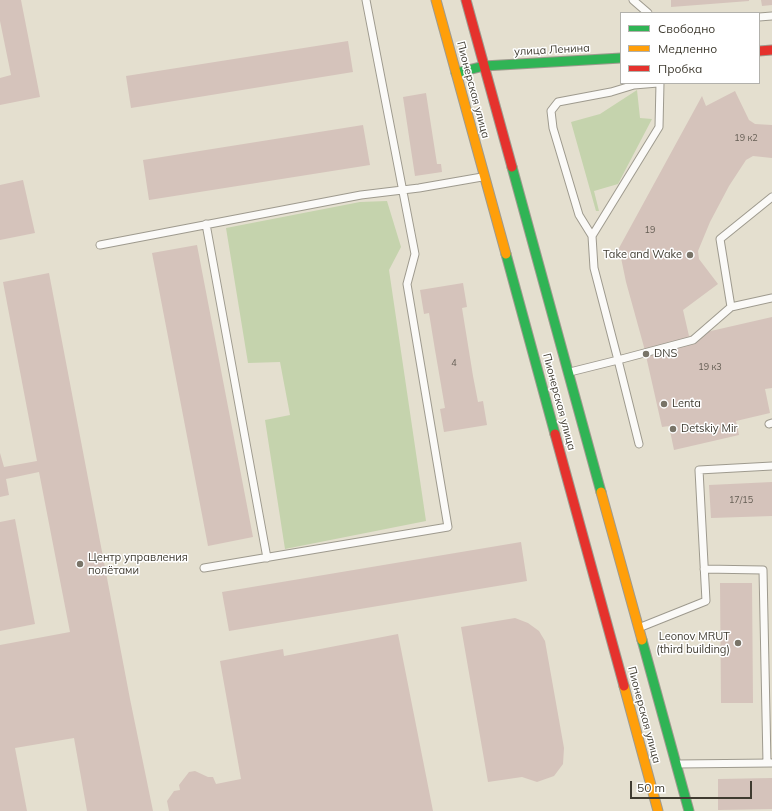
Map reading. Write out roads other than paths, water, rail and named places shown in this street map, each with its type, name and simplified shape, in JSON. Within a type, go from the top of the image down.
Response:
[{"type":"main road","name":"Пионерская улица","points":[[436,0],[658,811]]},
{"type":"main road","name":"Пионерская улица","points":[[466,0],[689,811]]},
{"type":"main road","points":[[760,51],[772,50]]},
{"type":"main road","name":"улица Ленина","points":[[456,73],[484,66],[620,58]]},
{"type":"lane","points":[[204,568],[448,527],[407,284],[415,254],[404,190],[366,0]]},
{"type":"lane","points":[[632,0],[647,12]]},
{"type":"lane","points":[[760,17],[772,16]]},
{"type":"lane","points":[[639,444],[594,268],[592,236],[579,216],[553,128],[551,111],[558,102],[611,92],[634,85],[646,84]]},
{"type":"lane","points":[[592,236],[660,127],[659,84]]},
{"type":"lane","points":[[100,245],[361,195],[404,190],[484,177]]},
{"type":"lane","points":[[731,307],[720,239],[772,197]]},
{"type":"lane","points":[[206,224],[267,558]]},
{"type":"lane","points":[[568,372],[693,340],[731,307],[772,298]]},
{"type":"lane","points":[[638,628],[706,601],[699,470],[772,466]]},
{"type":"lane","points":[[676,764],[770,764],[763,570],[704,569]]},
{"type":"place","name":"Take and Wake","points":[[690,255]]},
{"type":"place","name":"DNS","points":[[646,354]]},
{"type":"place","name":"Lenta","points":[[664,404]]},
{"type":"place","name":"Detskiy Mir","points":[[673,429]]},
{"type":"place","name":"Центр управления полётами","points":[[80,564]]},
{"type":"place","name":"Leonov MRUT (third building)","points":[[738,643]]}]
